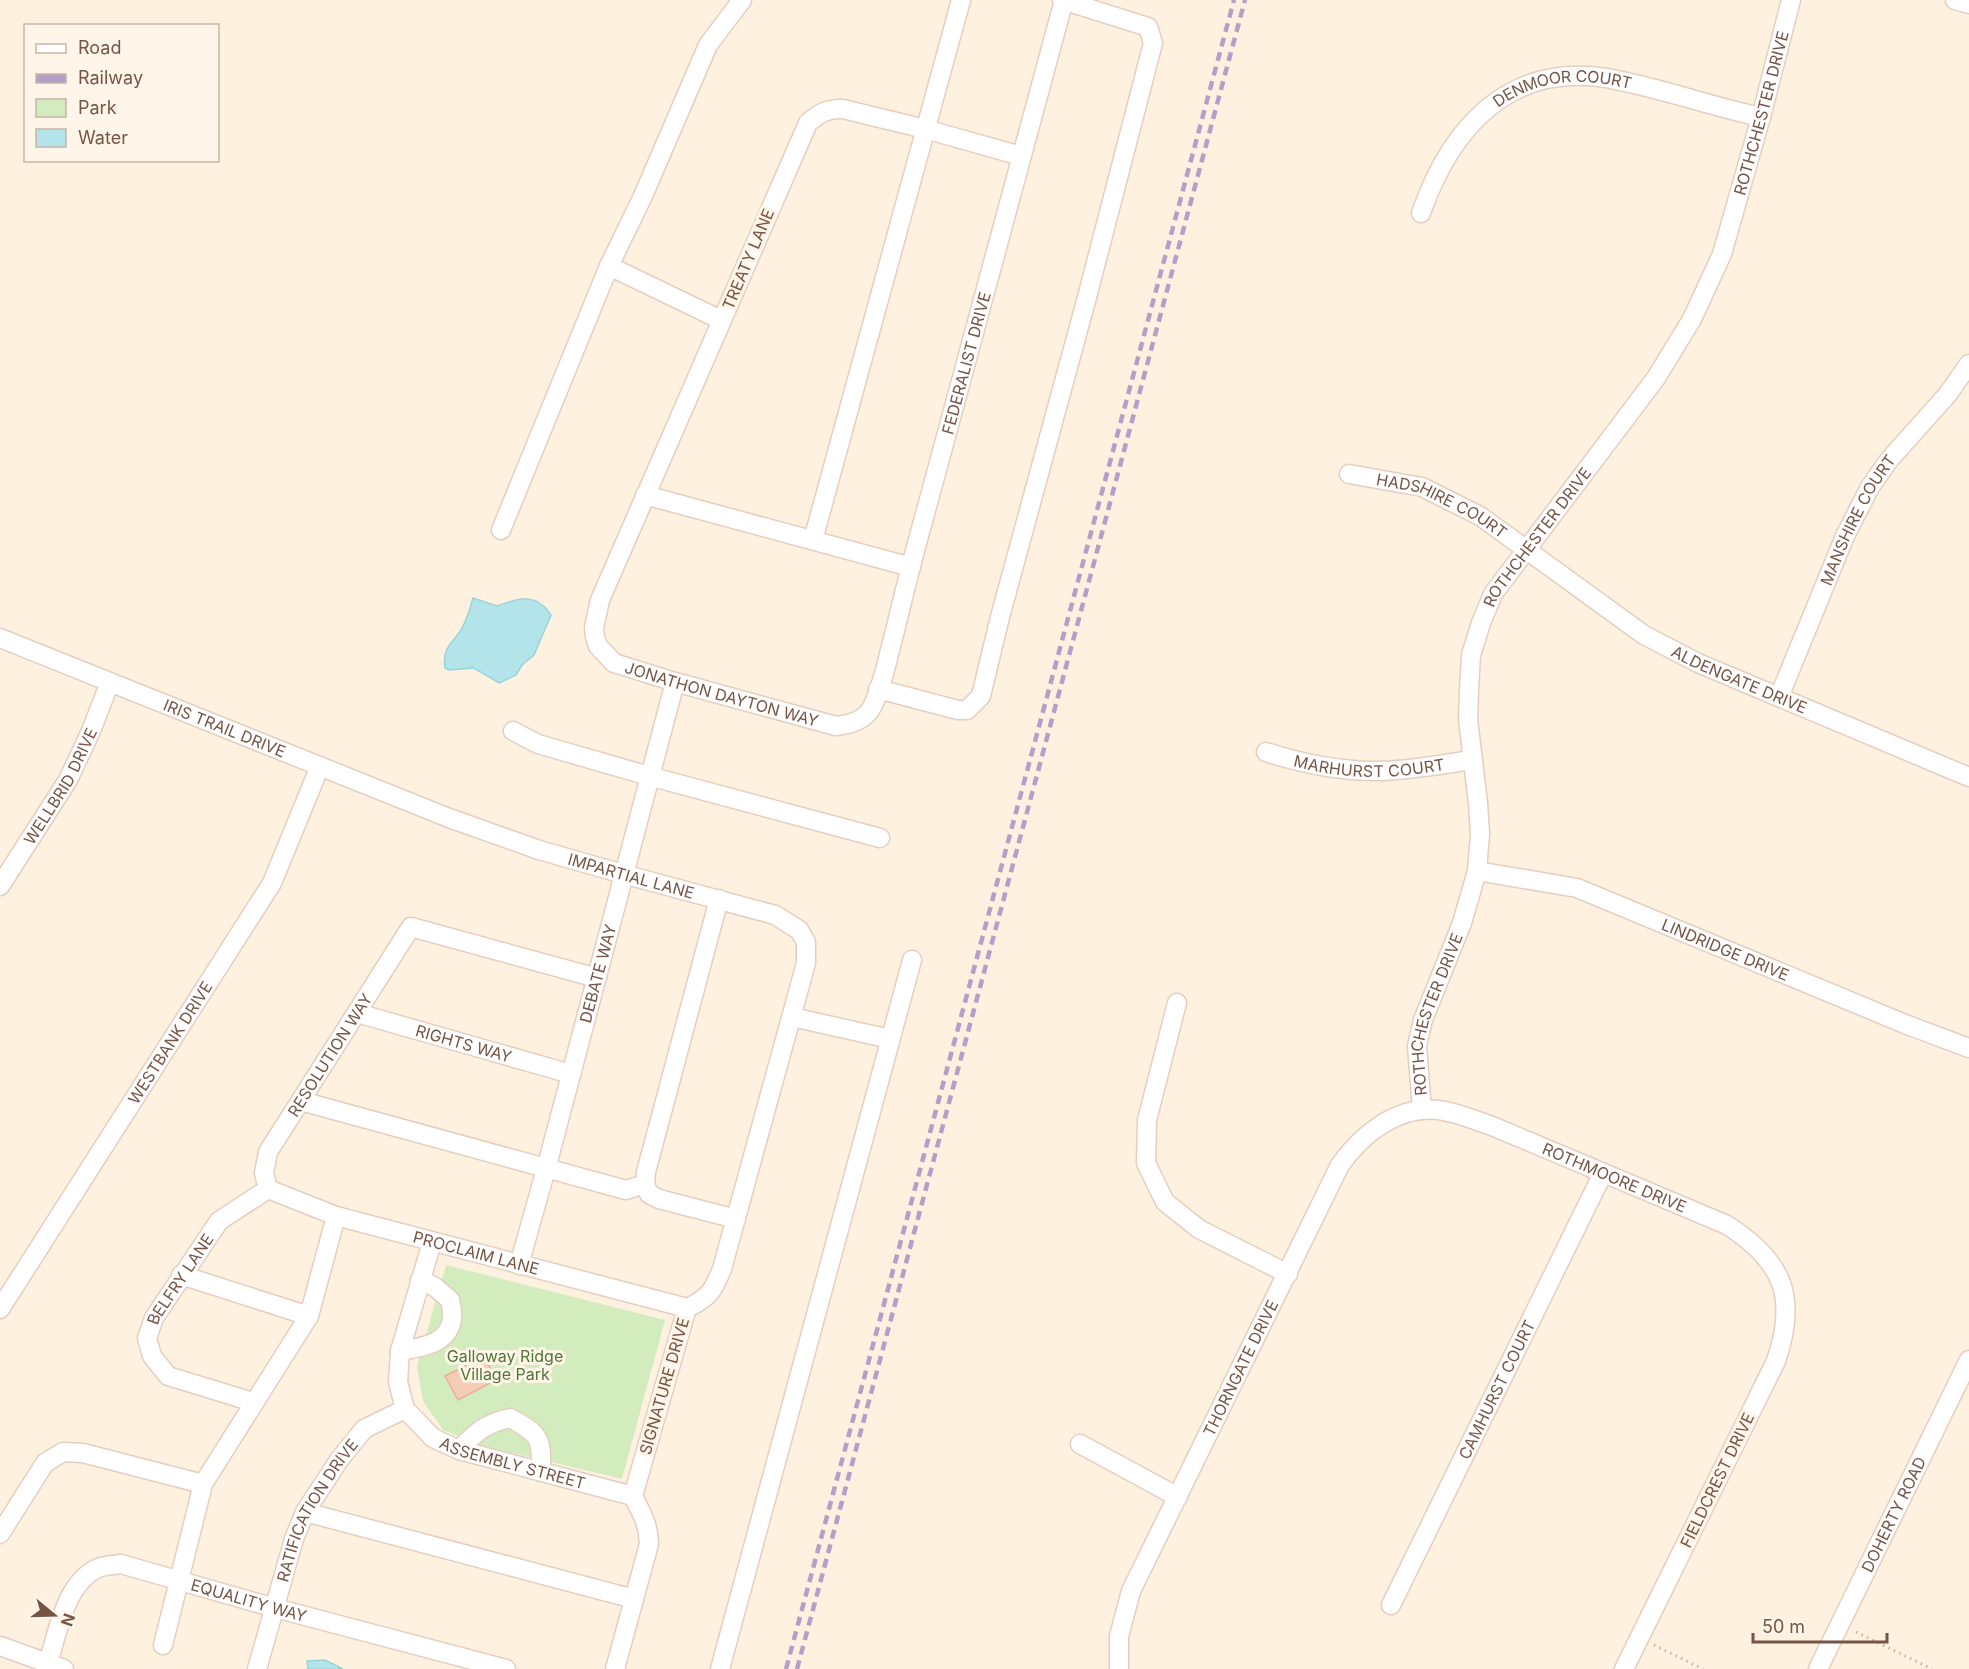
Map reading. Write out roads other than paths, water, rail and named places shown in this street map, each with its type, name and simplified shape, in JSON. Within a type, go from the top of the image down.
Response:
[{"type":"street","points":[[501,530],[609,266],[643,196],[708,45],[742,0]]},
{"type":"street","points":[[813,540],[961,0]]},
{"type":"street","points":[[878,689],[958,710],[968,710],[981,696],[1000,617],[1154,43],[1148,27],[1063,0]]},
{"type":"street","name":"FEDERALIST DRIVE","points":[[861,720],[873,706],[878,689],[1063,0]]},
{"type":"street","name":"ROTHCHESTER DRIVE","points":[[1422,1110],[1417,1046],[1419,1037],[1423,1020],[1462,923],[1477,871],[1480,834],[1468,719],[1471,655],[1481,623],[1493,594],[1656,378],[1692,319],[1722,254],[1791,0]]},
{"type":"street","points":[[1955,0],[1969,4]]},
{"type":"street","name":"DENMOOR COURT","points":[[1421,213],[1427,195],[1460,136],[1476,117],[1504,96],[1523,86],[1545,79],[1569,76],[1605,78],[1761,117]]},
{"type":"street","name":"TREATY LANE","points":[[600,600],[808,123],[834,108],[843,109],[1021,156]]},
{"type":"street","points":[[609,266],[722,320]]},
{"type":"street","name":"MANSHIRE COURT","points":[[1779,698],[1845,536],[1870,488],[1889,460],[1948,394],[1969,364]]},
{"type":"street","name":"HADSHIRE COURT","points":[[1350,474],[1422,486],[1480,516],[1527,550]]},
{"type":"street","points":[[645,495],[911,567]]},
{"type":"street","name":"ALDENGATE DRIVE","points":[[1527,550],[1644,635],[1698,663],[1969,777]]},
{"type":"street","name":"JONATHON DAYTON WAY","points":[[600,600],[594,628],[598,646],[603,654],[614,663],[836,726],[849,725],[861,720]]},
{"type":"street","name":"IRIS TRAIL DRIVE","points":[[0,638],[449,818]]},
{"type":"street","name":"WELLBRID DRIVE","points":[[0,886],[68,780],[91,731],[110,682]]},
{"type":"street","name":"DEBATE WAY","points":[[519,1265],[675,682]]},
{"type":"street","points":[[513,731],[538,744],[649,777],[880,838]]},
{"type":"street","name":"MARHURST COURT","points":[[1266,752],[1299,763],[1342,770],[1378,771],[1473,760]]},
{"type":"street","name":"WESTBANK DRIVE","points":[[0,1308],[272,883],[320,766]]},
{"type":"street","name":"IMPARTIAL LANE","points":[[449,818],[539,850],[775,915],[799,930],[806,942]]},
{"type":"street","name":"LINDRIDGE DRIVE","points":[[1477,871],[1577,888],[1905,1024],[1969,1048]]},
{"type":"street","points":[[719,899],[646,1172],[645,1184],[649,1194],[659,1199],[736,1220]]},
{"type":"street","name":"RESOLUTION WAY","points":[[268,1189],[264,1173],[268,1152],[411,927],[597,978]]},
{"type":"street","name":"SIGNATURE DRIVE","points":[[633,1496],[687,1308],[701,1302],[715,1288],[722,1269],[806,963],[806,942]]},
{"type":"street","points":[[720,1669],[912,960]]},
{"type":"street","points":[[1176,1003],[1147,1120],[1146,1163],[1165,1203],[1199,1229],[1288,1274]]},
{"type":"street","name":"RIGHTS WAY","points":[[357,1013],[571,1074]]},
{"type":"street","points":[[792,1017],[890,1039]]},
{"type":"street","points":[[301,1101],[626,1190],[645,1184]]},
{"type":"street","name":"ROTHMOORE DRIVE","points":[[1422,1110],[1455,1113],[1492,1126],[1727,1225],[1761,1249],[1773,1266],[1782,1286]]},
{"type":"street","name":"THORNGATE DRIVE","points":[[1119,1669],[1119,1636],[1131,1591],[1340,1165],[1369,1132],[1385,1122],[1422,1110]]},
{"type":"street","name":"CAMHURST COURT","points":[[1391,1605],[1603,1173]]},
{"type":"street","name":"PROCLAIM LANE","points":[[268,1189],[336,1216],[687,1308]]},
{"type":"street","name":"BELFRY LANE","points":[[254,1402],[168,1376],[152,1356],[147,1338],[154,1318],[219,1221],[268,1189]]},
{"type":"street","points":[[163,1645],[203,1484],[309,1316],[336,1216]]},
{"type":"street","points":[[405,1409],[398,1382],[400,1351],[432,1242]]},
{"type":"street","points":[[181,1275],[309,1316]]},
{"type":"street","points":[[400,1351],[427,1346],[444,1337],[452,1319],[450,1300],[435,1287],[420,1280]]},
{"type":"street","name":"FIELDCREST DRIVE","points":[[1623,1669],[1776,1361],[1786,1324],[1782,1286]]},
{"type":"street","name":"DOHERTY ROAD","points":[[1818,1669],[1969,1360]]},
{"type":"street","name":"ASSEMBLY STREET","points":[[405,1409],[433,1438],[459,1450],[633,1496]]},
{"type":"street","name":"RATIFICATION DRIVE","points":[[257,1669],[294,1539],[305,1512],[339,1460],[364,1429],[405,1409]]},
{"type":"street","points":[[459,1450],[476,1432],[495,1421],[510,1418],[532,1429],[541,1446],[541,1472]]},
{"type":"street","points":[[1080,1444],[1178,1497]]},
{"type":"street","points":[[0,1534],[45,1463],[63,1452],[82,1453],[203,1484]]},
{"type":"street","points":[[615,1669],[649,1544],[646,1520],[633,1496]]},
{"type":"street","points":[[305,1512],[634,1599]]},
{"type":"street","name":"EQUALITY WAY","points":[[56,1666],[68,1601],[74,1591],[90,1573],[99,1568],[121,1564],[179,1582],[506,1669]]},
{"type":"street","points":[[0,1646],[56,1666]]},
{"type":"water","points":[[473,598],[497,606],[520,599],[533,600],[551,615],[534,655],[522,665],[516,675],[499,683],[474,668],[449,670],[445,668],[446,651],[461,630]]},
{"type":"water","points":[[325,1660],[343,1669],[308,1669],[307,1661]]},
{"type":"railway","points":[[786,1669],[1234,0]]},
{"type":"railway","points":[[797,1669],[1245,0]]},
{"type":"park label","name":"Galloway Ridge Village Park","points":[[505,1365]]}]
